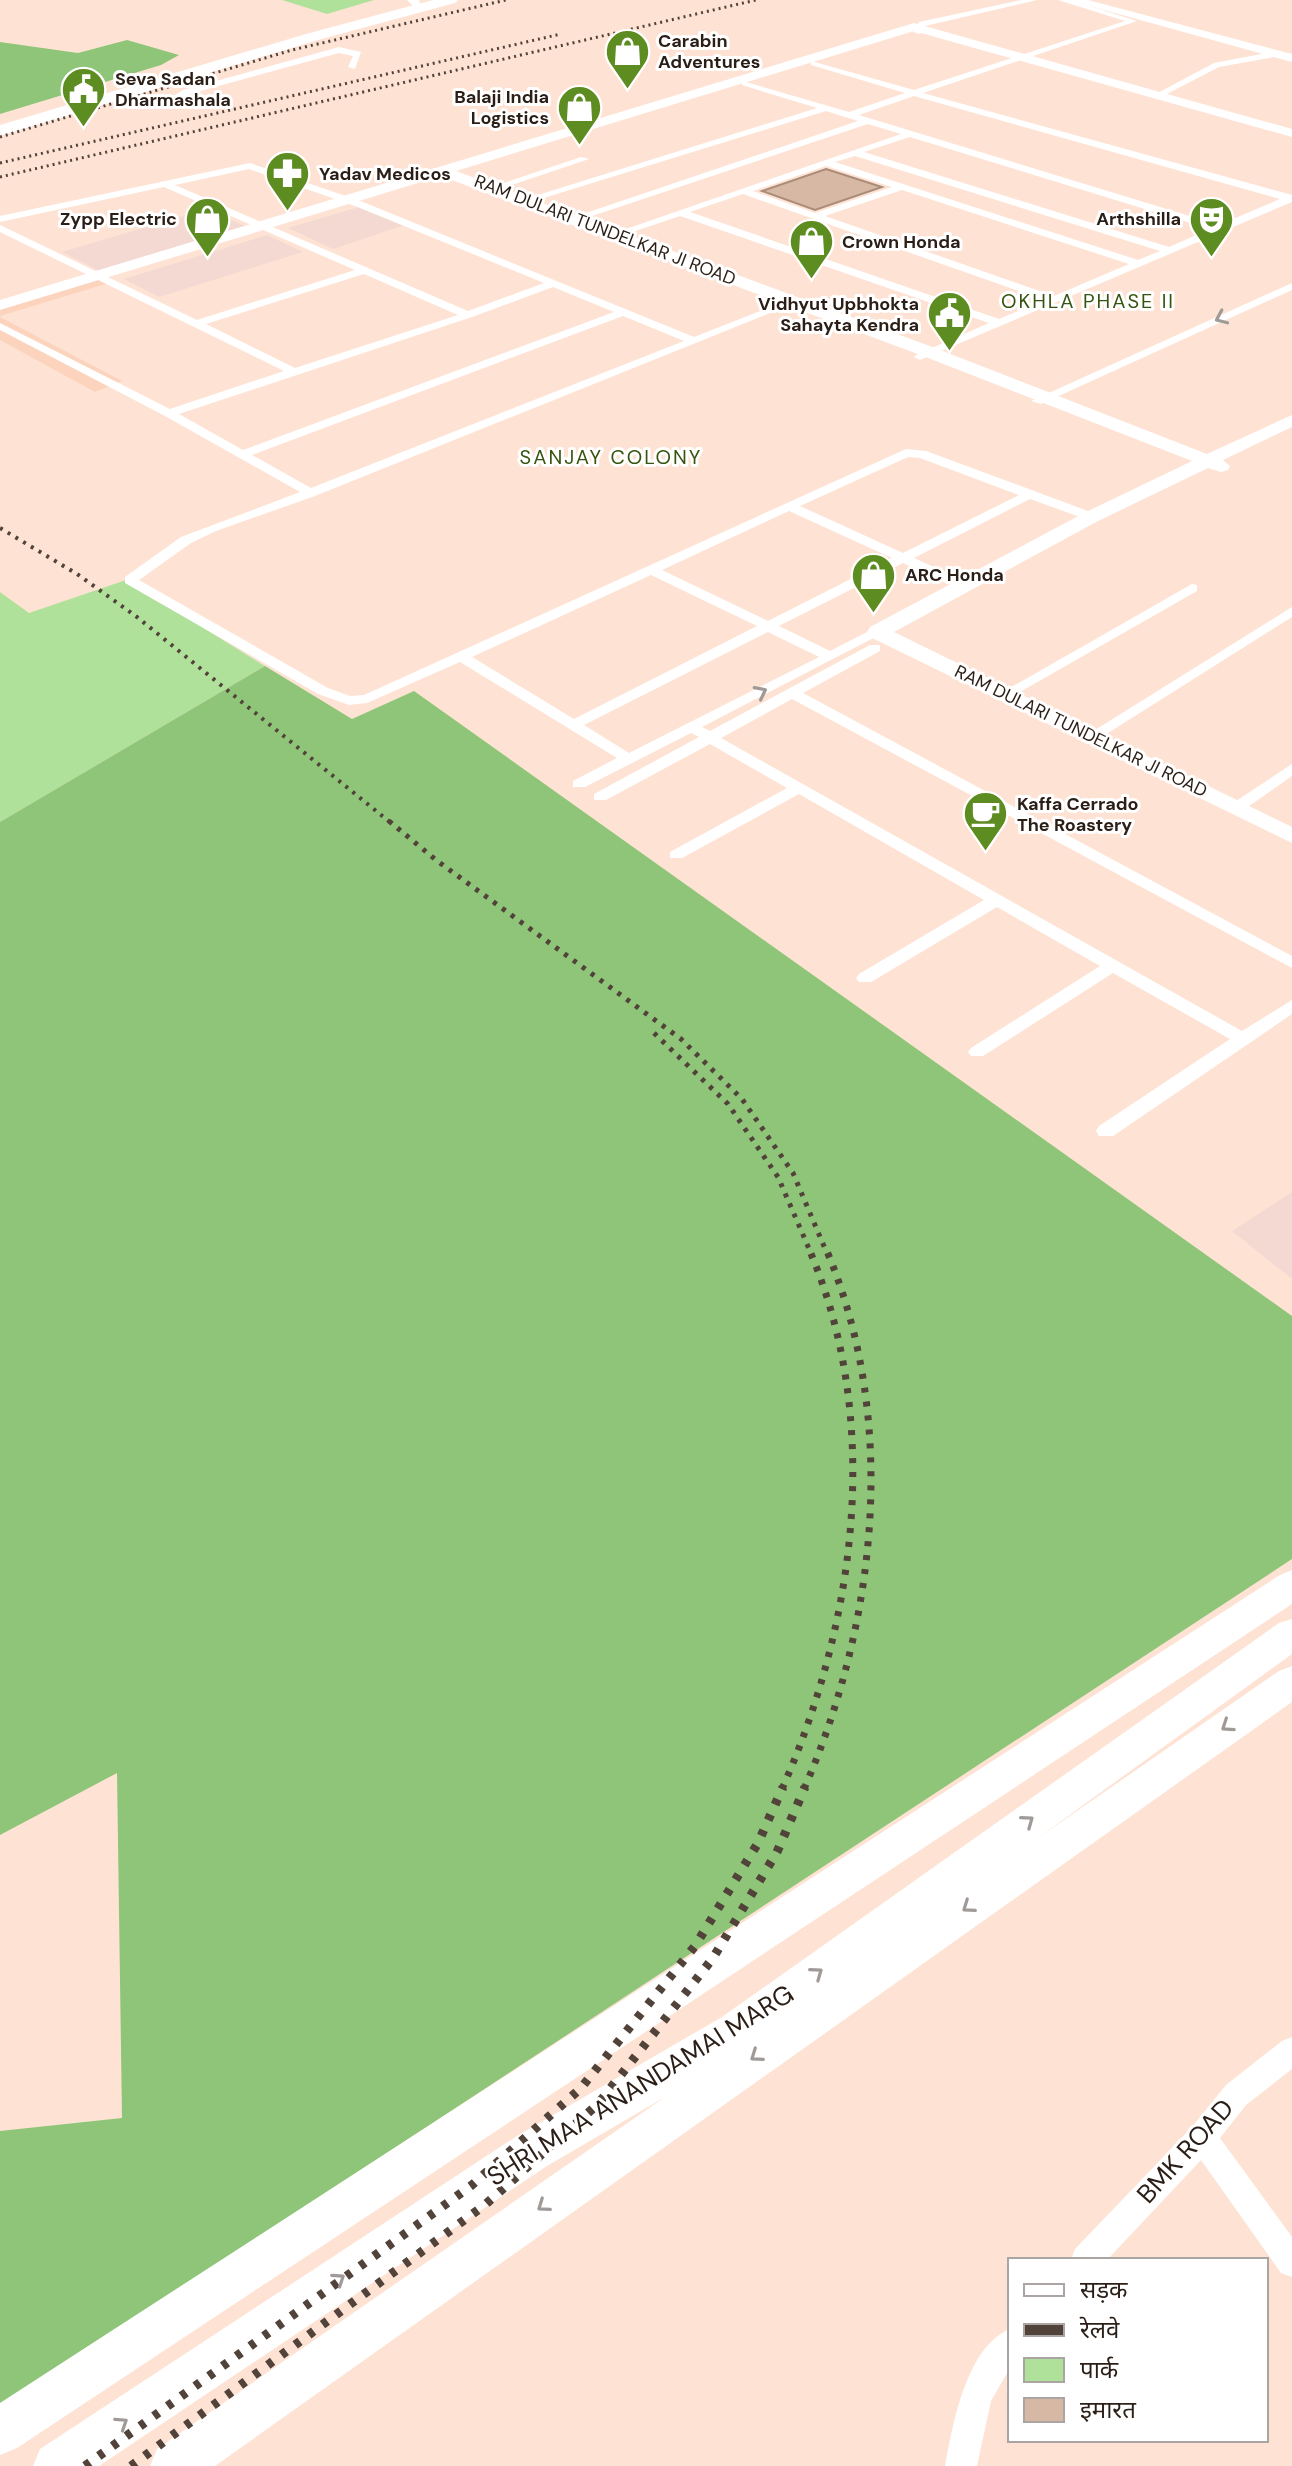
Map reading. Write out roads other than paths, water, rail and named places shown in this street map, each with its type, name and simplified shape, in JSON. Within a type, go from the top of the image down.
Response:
[{"type":"highway","points":[[0,131],[262,52],[446,1],[467,0]]},
{"type":"highway","points":[[0,123],[202,61],[417,1]]},
{"type":"street","points":[[450,174],[914,29],[1033,0]]},
{"type":"street","points":[[1062,0],[1103,5],[1292,55]]},
{"type":"street","points":[[1074,0],[1292,46]]},
{"type":"street","points":[[1103,5],[1277,54],[1292,55]]},
{"type":"street","points":[[847,116],[1133,21],[1103,5]]},
{"type":"street","points":[[0,308],[814,63],[914,29],[1292,134]]},
{"type":"street","points":[[173,99],[186,92],[339,50],[358,54],[352,67]]},
{"type":"street","points":[[262,52],[295,62]]},
{"type":"street","points":[[1162,98],[1217,65],[1277,54]]},
{"type":"street","points":[[283,78],[295,62]]},
{"type":"street","points":[[814,63],[1291,198]]},
{"type":"street","points":[[230,96],[240,77]]},
{"type":"street","points":[[745,83],[906,135],[1217,228]]},
{"type":"street","points":[[522,202],[823,109]]},
{"type":"street","points":[[576,218],[864,122]]},
{"type":"street","points":[[613,236],[906,135]]},
{"type":"street","points":[[856,153],[1168,250]]},
{"type":"street","points":[[490,189],[584,159]]},
{"type":"street","points":[[827,163],[1136,263]]},
{"type":"street","points":[[0,219],[250,166],[355,202],[694,341]]},
{"type":"street","name":"RAM DULARI TUNDELKAR JI ROAD","points":[[450,174],[1210,466]]},
{"type":"street","points":[[163,183],[468,315]]},
{"type":"street","points":[[815,216],[902,187]]},
{"type":"street","points":[[744,191],[1052,299]]},
{"type":"street","points":[[925,354],[1291,198]]},
{"type":"street","name":"RAM DULARI TUNDELKAR JI ROAD","points":[[522,202],[576,218],[613,236]]},
{"type":"street","points":[[680,212],[999,323]]},
{"type":"street","points":[[0,228],[295,372]]},
{"type":"street","points":[[0,244],[20,239]]},
{"type":"street","points":[[198,323],[365,270]]},
{"type":"street","points":[[169,413],[468,315],[555,283]]},
{"type":"street","points":[[1041,399],[1292,286]]},
{"type":"street","points":[[791,303],[310,493],[211,528],[186,540],[130,580],[323,691],[349,701],[367,699],[462,657],[902,455],[914,453],[1091,517]]},
{"type":"street","points":[[244,454],[624,312]]},
{"type":"street","points":[[0,326],[169,413],[310,493]]},
{"type":"street","points":[[579,784],[829,656],[889,633],[1292,420]]},
{"type":"street","points":[[600,797],[792,693],[964,586],[1091,517],[1292,429]]},
{"type":"street","points":[[573,725],[1028,495]]},
{"type":"street","points":[[791,507],[964,586]]},
{"type":"street","points":[[654,571],[829,656]]},
{"type":"street","points":[[1015,689],[1192,588]]},
{"type":"street","points":[[1103,730],[1292,611]]},
{"type":"street","name":"RAM DULARI TUNDELKAR JI ROAD","points":[[889,633],[1103,730],[1242,803],[1292,836]]},
{"type":"street","name":"RAM DULARI TUNDELKAR JI ROAD","points":[[889,633],[1242,803],[1292,819]]},
{"type":"street","points":[[462,657],[629,759]]},
{"type":"street","points":[[792,693],[1292,963]]},
{"type":"street","points":[[691,727],[1243,1039]]},
{"type":"street","points":[[1242,803],[1292,769]]},
{"type":"street","points":[[676,855],[799,788]]},
{"type":"street","points":[[865,978],[996,900]]},
{"type":"street","points":[[977,1052],[1112,966]]},
{"type":"street","points":[[1106,1131],[1292,1006]]},
{"type":"street","points":[[0,2431],[1292,1585]]},
{"type":"street","name":"SHRI MAA ANANDAMAI MARG","points":[[57,2466],[532,2151],[737,2031],[1292,1634]]},
{"type":"street","name":"SHRI MAA ANANDAMAI MARG","points":[[174,2466],[1292,1682]]},
{"type":"street","name":"BMK ROAD","points":[[1088,2258],[1202,2137],[1236,2095],[1292,2051]]},
{"type":"street","points":[[1202,2137],[1292,2262]]},
{"type":"street","points":[[961,2466],[978,2386],[986,2371],[1008,2346]]},
{"type":"railway","points":[[0,137],[292,50],[506,0]]},
{"type":"railway","points":[[0,177],[756,0]]},
{"type":"railway","points":[[0,163],[561,34]]},
{"type":"railway","points":[[0,528],[77,574],[137,617],[391,823]]},
{"type":"railway","points":[[389,821],[436,860],[681,1039],[742,1099],[793,1173],[826,1251]]},
{"type":"railway","points":[[654,1033],[728,1104],[778,1177],[810,1251]]},
{"type":"railway","points":[[782,1789],[828,1658],[843,1590],[851,1521],[852,1451],[846,1382],[832,1315],[809,1249]]},
{"type":"railway","points":[[804,1789],[829,1725],[848,1658],[862,1590],[870,1520],[870,1451],[864,1382],[849,1314],[826,1249]]},
{"type":"railway","points":[[85,2466],[472,2185],[581,2088],[695,1946],[758,1843],[783,1787]]},
{"type":"railway","points":[[131,2466],[486,2204],[598,2104],[713,1958],[777,1852],[805,1787]]},
{"type":"place","name":"Carabin Adventures","points":[[627,90]]},
{"type":"place","name":"Seva Sadan Dharmashala","points":[[84,128]]},
{"type":"place","name":"Balaji India Logistics","points":[[580,146]]},
{"type":"place","name":"Yadav Medicos","points":[[288,213]]},
{"type":"place","name":"Zypp Electric","points":[[208,258]]},
{"type":"place","name":"Arthshilla","points":[[1212,258]]},
{"type":"place","name":"Crown Honda","points":[[811,281]]},
{"type":"place","name":"Vidhyut Upbhokta Sahayta Kendra","points":[[950,353]]},
{"type":"place","name":"ARC Honda","points":[[874,614]]},
{"type":"place","name":"Kaffa Cerrado The Roastery","points":[[986,853]]},
{"type":"district","name":"OKHLA PHASE II","points":[[1088,301]]},
{"type":"district","name":"SANJAY COLONY","points":[[611,457]]}]
